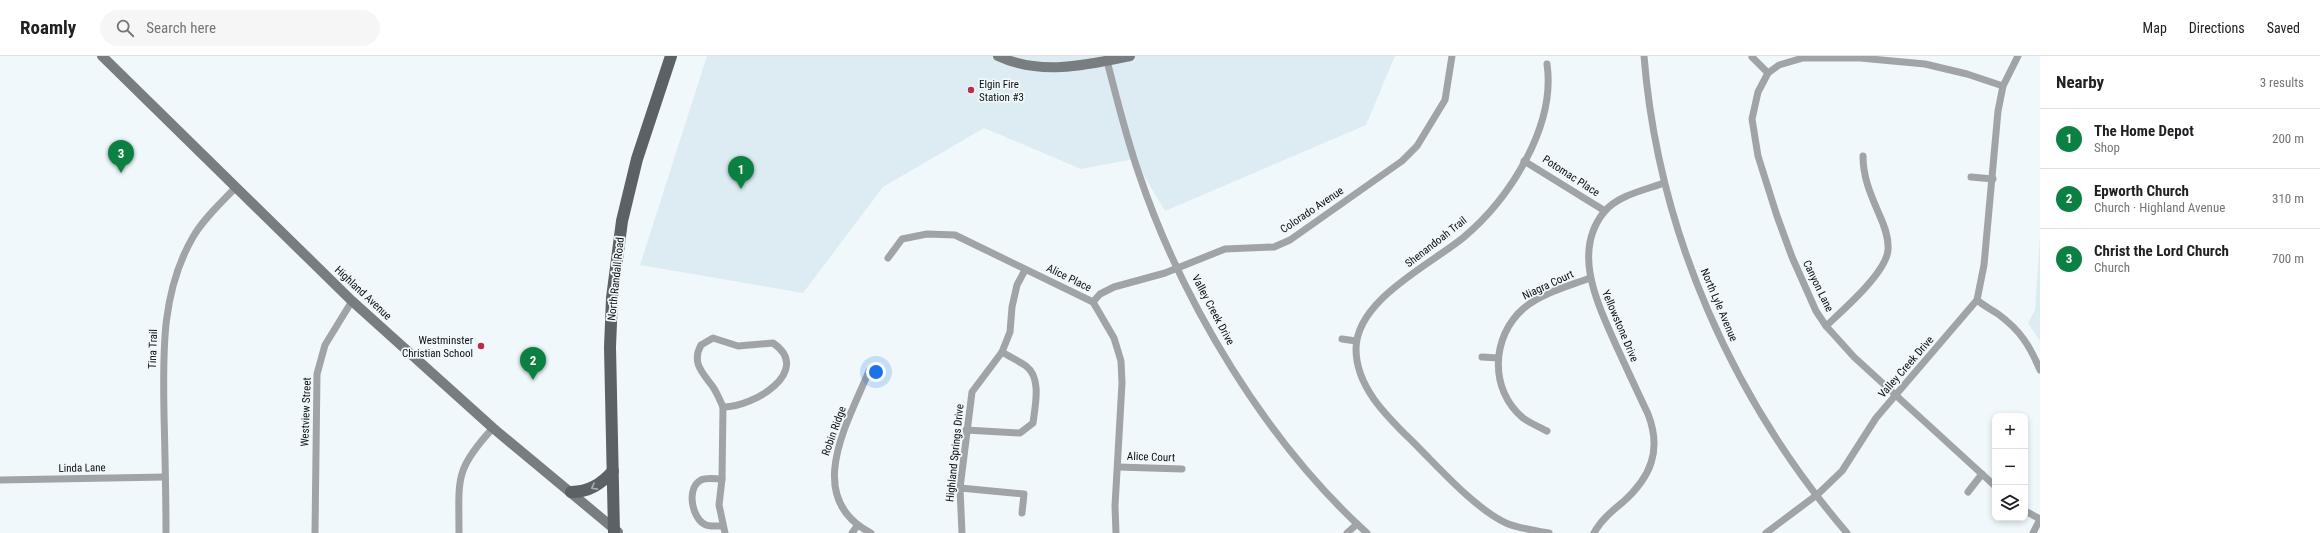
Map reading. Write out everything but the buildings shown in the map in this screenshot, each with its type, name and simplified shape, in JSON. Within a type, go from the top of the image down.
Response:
[{"type":"main road","name":"Highland Avenue","points":[[102,56],[352,301],[493,428],[616,531]]},
{"type":"main road","name":"North Randall Road","points":[[616,531],[613,471],[612,298],[622,221],[637,159],[671,56]]},
{"type":"main road","points":[[998,56],[1024,64],[1053,67],[1107,61],[1130,56]]},
{"type":"main road","points":[[571,492],[584,492],[602,482],[613,471]]},
{"type":"street","name":"Colorado Avenue","points":[[1093,302],[1100,294],[1114,287],[1148,279],[1225,249],[1274,247],[1290,240],[1402,161],[1417,146],[1445,100],[1452,56]]},
{"type":"street","name":"North Lyle Avenue","points":[[1644,56],[1653,129],[1664,183],[1679,236],[1696,282],[1740,378],[1764,419],[1793,464],[1847,533]]},
{"type":"street","name":"Valley Creek Drive","points":[[1766,533],[1818,494],[1842,471],[1876,418],[1977,300],[1984,265],[1998,111],[2004,86],[2018,56]]},
{"type":"street","points":[[1752,57],[1768,73],[1779,66],[1802,58],[1860,58],[1945,68],[2004,86]]},
{"type":"street","name":"Valley Creek Drive","points":[[1107,61],[1124,129],[1139,176],[1178,268],[1204,321],[1245,388],[1274,428],[1315,478],[1367,533]]},
{"type":"street","name":"Shenandoah Trail","points":[[1547,64],[1549,90],[1544,113],[1517,176],[1504,195],[1465,236],[1380,299],[1363,324],[1356,341],[1356,351],[1360,372],[1370,394],[1441,470],[1494,516],[1517,527],[1549,533]]},
{"type":"street","name":"Canyon Lane","points":[[1768,73],[1762,82],[1753,108],[1753,135],[1777,216],[1792,257],[1816,311],[1826,326],[1849,353],[1994,485]]},
{"type":"street","points":[[1826,326],[1865,286],[1882,266],[1887,256],[1888,244],[1885,229],[1866,182],[1863,156]]},
{"type":"street","name":"Potomac Place","points":[[1524,161],[1605,211]]},
{"type":"street","points":[[1971,177],[1993,179]]},
{"type":"street","name":"Yellowstone Drive","points":[[1594,533],[1610,512],[1636,489],[1646,476],[1653,460],[1655,435],[1648,414],[1602,313],[1590,278],[1589,247],[1595,228],[1605,211],[1631,195],[1664,183]]},
{"type":"street","name":"Tina Trail","points":[[166,533],[163,349],[172,285],[182,258],[198,229],[236,187]]},
{"type":"street","name":"Alice Place","points":[[888,258],[902,239],[927,234],[955,235],[1093,302],[1114,338],[1121,361],[1122,383],[1115,506],[1116,533]]},
{"type":"street","name":"Highland Springs Drive","points":[[962,533],[960,488],[966,430],[972,392],[1002,352],[1010,332],[1012,307],[1018,285],[1025,270]]},
{"type":"street","name":"Niagra Court","points":[[1547,431],[1523,418],[1506,396],[1498,371],[1500,348],[1509,327],[1523,309],[1534,302],[1590,278]]},
{"type":"street","points":[[1977,300],[1997,313],[2024,338],[2030,345],[2040,370]]},
{"type":"street","name":"Westview Street","points":[[315,533],[318,374],[326,345],[352,301]]},
{"type":"street","points":[[722,479],[701,480],[695,485],[693,494],[694,511],[697,519],[710,526],[723,530],[719,505],[722,479],[723,407],[712,386],[698,368],[697,354],[703,342],[713,338],[733,345],[746,346],[769,342],[781,348],[786,358],[785,366],[783,375],[774,389],[748,403],[723,407]]},
{"type":"street","points":[[1342,339],[1356,341]]},
{"type":"street","points":[[966,430],[1020,433],[1033,423],[1036,384],[1033,376],[1027,367],[1002,352]]},
{"type":"street","points":[[1482,357],[1498,358]]},
{"type":"street","name":"Robin Ridge","points":[[869,371],[841,438],[834,463],[833,480],[838,499],[857,526],[872,533]]},
{"type":"street","points":[[459,533],[461,472],[469,455],[493,428]]},
{"type":"street","name":"Alice Court","points":[[1118,467],[1182,469]]},
{"type":"street","points":[[1968,492],[1982,474]]},
{"type":"street","name":"Linda Lane","points":[[0,480],[165,478]]},
{"type":"street","points":[[960,488],[1024,494],[1022,513]]},
{"type":"street","points":[[2028,513],[2040,519],[2033,533]]},
{"type":"street","points":[[1346,533],[1357,524]]},
{"type":"street","points":[[852,533],[857,526]]},
{"type":"shaded area","points":[[707,56],[1395,56],[1366,125],[1165,211],[1134,159],[1081,169],[984,128],[883,187],[803,293],[640,265]]},
{"type":"shaded area","points":[[2040,237],[2040,341],[2028,323],[2035,310]]},
{"type":"place","name":"Elgin Fire Station #3","points":[[971,90]]},
{"type":"place","name":"Christ the Lord Church","points":[[121,173]]},
{"type":"place","name":"The Home Depot","points":[[741,189]]},
{"type":"place","name":"Westminster Christian School","points":[[481,346]]},
{"type":"place","name":"Epworth Church","points":[[533,380]]}]
